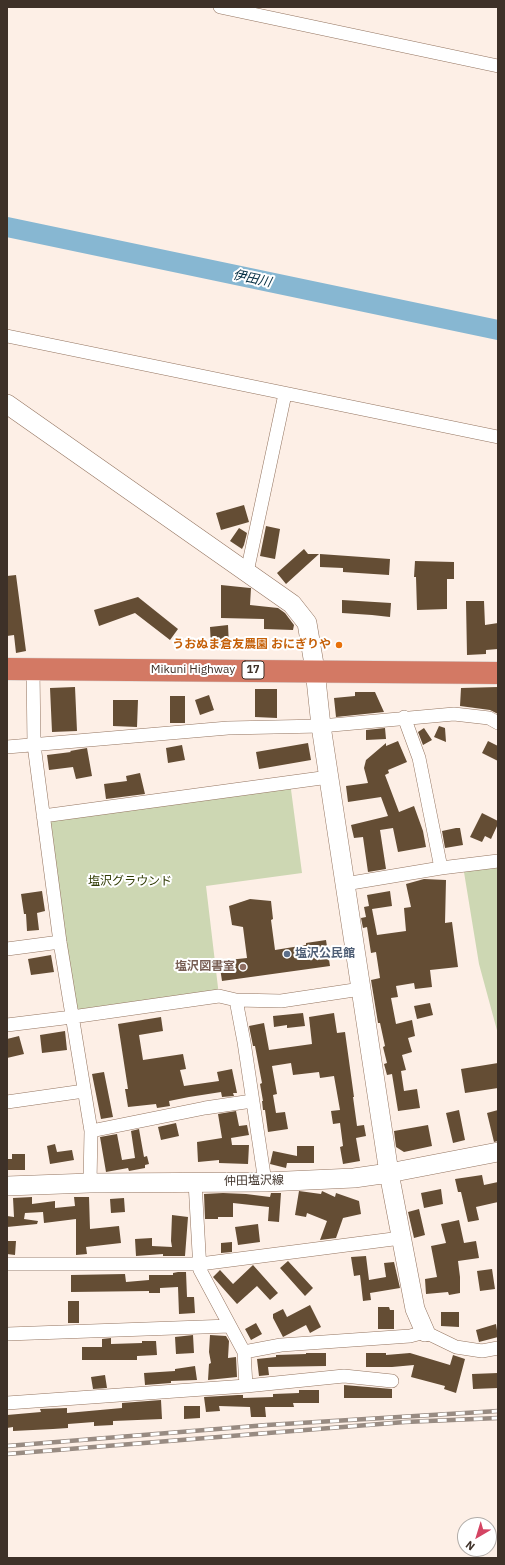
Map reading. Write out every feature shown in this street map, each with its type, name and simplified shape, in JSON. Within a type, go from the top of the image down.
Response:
[{"type":"highway","name":"Mikuni Highway","points":[[7,669],[498,672]]},
{"type":"street","points":[[220,7],[498,66]]},
{"type":"street","points":[[7,336],[498,437]]},
{"type":"street","points":[[247,572],[285,394]]},
{"type":"street","points":[[7,404],[292,604],[307,623],[315,670],[321,726],[389,1173],[415,1309],[425,1332],[456,1347],[482,1352],[498,1348]]},
{"type":"street","points":[[33,669],[34,745],[60,942],[91,1132],[90,1183]]},
{"type":"street","points":[[7,747],[228,728],[321,726],[404,717],[454,714],[489,718],[498,723]]},
{"type":"street","points":[[404,717],[419,758],[441,868]]},
{"type":"street","points":[[44,816],[329,777]]},
{"type":"street","points":[[345,884],[441,868],[498,861]]},
{"type":"street","points":[[7,949],[60,942]]},
{"type":"street","points":[[7,1025],[72,1018],[220,996],[236,1000],[281,1002],[361,989]]},
{"type":"street","points":[[236,1000],[244,1042],[265,1182]]},
{"type":"street","points":[[7,1102],[84,1091]]},
{"type":"street","points":[[91,1132],[205,1108],[252,1101]]},
{"type":"street","name":"仲田塩沢線","points":[[7,1186],[90,1183],[265,1182],[354,1178],[389,1173],[498,1152]]},
{"type":"street","points":[[195,1182],[200,1270],[244,1352],[246,1386]]},
{"type":"street","points":[[7,1264],[200,1264],[402,1238]]},
{"type":"street","points":[[7,1334],[230,1326]]},
{"type":"street","points":[[244,1352],[281,1345],[410,1336],[425,1332]]},
{"type":"street","points":[[7,1403],[246,1386],[344,1376],[392,1381]]},
{"type":"green space","name":"塩沢グラウンド","points":[[290,782],[302,873],[206,886],[219,996],[72,1017],[43,816]]},
{"type":"green space","points":[[498,861],[498,1034],[479,964],[463,866]]},
{"type":"building","points":[[244,505],[249,522],[221,530],[216,513]]},
{"type":"building","points":[[266,526],[280,529],[275,559],[260,556]]},
{"type":"building","points":[[239,528],[247,533],[242,549],[230,541]]},
{"type":"building","points":[[304,549],[308,554],[319,554],[286,584],[277,573]]},
{"type":"building","points":[[320,554],[390,559],[389,575],[343,572],[343,568],[320,567]]},
{"type":"building","points":[[415,561],[454,562],[454,579],[447,579],[447,609],[417,610],[416,577],[414,577]]},
{"type":"building","points":[[16,575],[26,651],[16,653],[14,635],[7,636],[7,576]]},
{"type":"building","points":[[221,585],[251,588],[250,605],[278,608],[285,613],[294,625],[293,630],[264,629],[264,619],[221,618]]},
{"type":"building","points":[[138,597],[178,629],[170,640],[135,613],[99,626],[94,610]]},
{"type":"building","points":[[342,600],[391,603],[390,617],[342,613]]},
{"type":"building","points":[[466,601],[484,601],[485,625],[498,623],[498,649],[486,650],[486,654],[467,655]]},
{"type":"building","points":[[228,625],[229,646],[211,647],[210,627]]},
{"type":"building","points":[[75,687],[77,731],[52,732],[50,688]]},
{"type":"building","points":[[498,687],[498,714],[490,710],[460,706],[461,688]]},
{"type":"building","points":[[255,689],[277,689],[277,718],[255,717]]},
{"type":"building","points":[[355,692],[375,692],[384,712],[336,717],[334,698],[355,696]]},
{"type":"building","points":[[209,695],[214,710],[200,715],[195,700]]},
{"type":"building","points":[[170,696],[185,696],[185,723],[170,723]]},
{"type":"building","points":[[113,700],[138,700],[137,727],[113,726]]},
{"type":"building","points":[[439,726],[445,728],[446,742],[434,737]]},
{"type":"building","points":[[385,728],[386,739],[366,740],[366,730]]},
{"type":"building","points":[[424,728],[432,740],[423,745],[418,732]]},
{"type":"building","points":[[398,741],[407,762],[388,770],[389,773],[385,775],[399,812],[414,806],[423,831],[426,847],[398,852],[393,828],[380,830],[386,869],[368,872],[363,837],[354,838],[351,825],[388,816],[381,797],[348,802],[346,786],[368,783],[364,768],[366,760],[386,743],[386,746]]},
{"type":"building","points":[[488,741],[498,746],[498,761],[482,753]]},
{"type":"building","points":[[308,743],[311,760],[259,769],[256,752]]},
{"type":"building","points":[[182,745],[185,760],[168,763],[166,748]]},
{"type":"building","points":[[87,748],[92,776],[76,779],[73,767],[49,770],[47,755]]},
{"type":"building","points":[[140,773],[145,794],[106,799],[104,784],[127,781],[126,776]]},
{"type":"building","points":[[482,813],[498,821],[498,824],[491,839],[485,836],[482,842],[470,837]]},
{"type":"building","points":[[460,828],[463,845],[445,848],[442,831]]},
{"type":"building","points":[[424,879],[446,880],[445,923],[452,922],[458,967],[430,970],[432,987],[415,989],[414,983],[396,986],[398,997],[391,998],[396,1024],[412,1020],[415,1036],[408,1038],[412,1052],[402,1055],[406,1070],[401,1071],[404,1091],[417,1089],[420,1108],[398,1111],[392,1074],[387,1075],[384,1064],[387,1063],[383,1047],[385,1046],[380,1023],[378,1023],[371,980],[380,978],[376,952],[371,953],[367,927],[363,928],[361,918],[366,917],[364,907],[369,906],[367,895],[390,891],[392,906],[372,909],[377,935],[406,931],[404,908],[411,907],[406,884]]},
{"type":"building","points":[[42,891],[45,911],[37,913],[39,930],[27,931],[26,914],[24,914],[21,894]]},
{"type":"building","name":"塩沢公民館","points":[[250,899],[271,901],[273,919],[271,920],[275,950],[326,940],[330,966],[222,981],[219,961],[247,958],[243,927],[232,925],[229,906]]},
{"type":"building","points":[[51,955],[54,972],[31,975],[28,959]]},
{"type":"building","points":[[430,1003],[433,1015],[417,1019],[414,1006]]},
{"type":"building","points":[[303,1013],[305,1026],[287,1028],[287,1025],[274,1027],[273,1016]]},
{"type":"building","points":[[334,1013],[337,1033],[345,1032],[357,1126],[364,1125],[366,1136],[356,1138],[360,1161],[343,1164],[340,1147],[343,1146],[340,1123],[333,1124],[331,1111],[340,1110],[334,1076],[320,1078],[319,1072],[293,1075],[291,1063],[272,1066],[277,1094],[273,1095],[276,1113],[285,1112],[288,1129],[268,1132],[265,1110],[263,1110],[260,1084],[262,1083],[255,1046],[253,1046],[249,1026],[264,1023],[269,1050],[312,1044],[309,1017]]},
{"type":"building","points":[[161,1017],[163,1031],[139,1035],[143,1060],[183,1054],[186,1069],[180,1070],[184,1086],[219,1081],[217,1072],[232,1069],[237,1093],[233,1093],[234,1096],[222,1097],[221,1092],[169,1101],[170,1106],[157,1108],[156,1104],[128,1107],[125,1089],[128,1089],[118,1024]]},
{"type":"building","points":[[65,1031],[67,1050],[42,1053],[40,1035]]},
{"type":"building","points":[[19,1036],[24,1054],[7,1058],[7,1039]]},
{"type":"building","points":[[498,1063],[498,1088],[465,1093],[461,1069]]},
{"type":"building","points":[[104,1072],[113,1117],[101,1119],[92,1074]]},
{"type":"building","points":[[459,1110],[465,1140],[453,1143],[446,1113]]},
{"type":"building","points":[[498,1110],[498,1141],[494,1142],[487,1113]]},
{"type":"building","points":[[236,1111],[239,1126],[247,1125],[249,1135],[231,1138],[232,1145],[249,1145],[248,1164],[219,1163],[219,1160],[198,1162],[197,1142],[222,1138],[218,1114]]},
{"type":"building","points":[[176,1123],[179,1136],[161,1140],[158,1127]]},
{"type":"building","points":[[428,1125],[432,1146],[404,1152],[396,1147],[394,1131]]},
{"type":"building","points":[[139,1129],[144,1157],[147,1156],[149,1164],[145,1165],[145,1168],[129,1171],[128,1168],[106,1172],[100,1137],[117,1134],[122,1160],[135,1158],[131,1131]]},
{"type":"building","points":[[55,1144],[57,1152],[72,1150],[74,1160],[50,1164],[47,1146]]},
{"type":"building","points":[[297,1146],[314,1146],[314,1163],[287,1163],[286,1168],[270,1164],[273,1151],[297,1156]]},
{"type":"building","points":[[12,1154],[25,1154],[25,1170],[7,1170],[7,1159],[12,1159]]},
{"type":"building","points":[[482,1175],[484,1185],[498,1182],[498,1202],[476,1207],[479,1220],[468,1222],[461,1192],[458,1192],[455,1179]]},
{"type":"building","points":[[441,1189],[443,1204],[424,1208],[421,1193]]},
{"type":"building","points":[[299,1191],[321,1194],[322,1191],[335,1197],[336,1193],[359,1201],[361,1214],[343,1218],[336,1238],[320,1240],[327,1221],[307,1213],[306,1217],[295,1215]]},
{"type":"building","points":[[223,1193],[270,1197],[271,1193],[281,1193],[279,1222],[268,1221],[269,1207],[233,1203],[233,1217],[205,1219],[204,1194]]},
{"type":"building","points":[[32,1197],[32,1204],[55,1201],[55,1208],[75,1206],[74,1197],[89,1197],[90,1229],[119,1226],[121,1243],[86,1247],[87,1254],[76,1255],[76,1219],[44,1223],[43,1212],[25,1213],[24,1219],[38,1221],[37,1224],[7,1227],[7,1216],[14,1217],[13,1198]]},
{"type":"building","points":[[124,1198],[125,1212],[111,1213],[110,1199]]},
{"type":"building","points":[[419,1209],[425,1235],[414,1238],[408,1212]]},
{"type":"building","points":[[172,1215],[188,1217],[185,1256],[163,1256],[163,1254],[136,1256],[135,1239],[152,1238],[152,1246],[172,1247]]},
{"type":"building","points":[[459,1220],[464,1243],[476,1241],[479,1258],[458,1261],[460,1293],[449,1295],[448,1292],[426,1294],[425,1279],[437,1277],[431,1246],[446,1243],[441,1224]]},
{"type":"building","points":[[258,1224],[260,1242],[238,1245],[235,1227]]},
{"type":"building","points":[[7,1241],[16,1241],[15,1255],[7,1254]]},
{"type":"building","points":[[232,1242],[232,1252],[221,1253],[221,1243]]},
{"type":"building","points":[[366,1256],[369,1280],[386,1277],[384,1263],[394,1262],[400,1288],[370,1293],[371,1300],[363,1301],[360,1275],[354,1276],[351,1257]]},
{"type":"building","points":[[288,1261],[313,1288],[305,1296],[280,1268]]},
{"type":"building","points":[[253,1265],[278,1293],[270,1300],[257,1286],[237,1304],[213,1277],[220,1270],[233,1284]]},
{"type":"building","points":[[492,1269],[495,1289],[480,1291],[477,1271]]},
{"type":"building","points":[[186,1272],[187,1297],[194,1297],[195,1313],[179,1314],[178,1287],[160,1288],[160,1293],[149,1293],[149,1291],[71,1292],[71,1275],[125,1274],[126,1282],[149,1280],[149,1275],[173,1275],[173,1273]]},
{"type":"building","points":[[68,1301],[79,1301],[79,1323],[68,1323]]},
{"type":"building","points":[[310,1305],[321,1327],[310,1333],[306,1325],[283,1337],[273,1318],[273,1314],[283,1309],[287,1317]]},
{"type":"building","points":[[378,1307],[389,1307],[390,1310],[394,1310],[394,1329],[378,1329]]},
{"type":"building","points":[[441,1312],[459,1312],[459,1327],[441,1326]]},
{"type":"building","points":[[256,1323],[262,1334],[251,1340],[245,1329]]},
{"type":"building","points":[[496,1324],[498,1337],[479,1342],[476,1330]]},
{"type":"building","points":[[193,1335],[194,1353],[176,1354],[175,1337]]},
{"type":"building","points":[[210,1335],[226,1336],[229,1341],[228,1358],[236,1357],[237,1377],[208,1380],[209,1364],[211,1363],[209,1352]]},
{"type":"building","points":[[111,1338],[111,1344],[156,1341],[157,1355],[137,1356],[137,1360],[82,1360],[82,1347],[102,1347],[102,1339]]},
{"type":"building","points":[[326,1353],[326,1366],[268,1367],[269,1375],[259,1376],[257,1359],[276,1357],[276,1355]]},
{"type":"building","points":[[366,1353],[386,1353],[386,1355],[410,1353],[450,1365],[453,1355],[465,1359],[456,1393],[444,1389],[445,1386],[411,1377],[414,1365],[366,1367]]},
{"type":"building","points":[[195,1366],[197,1380],[171,1381],[171,1383],[145,1385],[144,1373],[175,1371],[175,1369]]},
{"type":"building","points":[[498,1373],[498,1388],[473,1389],[472,1374]]},
{"type":"building","points":[[105,1375],[107,1388],[93,1389],[91,1377]]},
{"type":"building","points":[[344,1385],[392,1389],[392,1398],[344,1398]]},
{"type":"building","points":[[299,1390],[319,1390],[319,1403],[293,1403],[294,1407],[265,1407],[266,1417],[251,1417],[250,1407],[219,1406],[220,1411],[206,1412],[204,1397],[243,1395],[243,1398],[273,1397],[273,1394],[299,1393]]},
{"type":"building","points":[[161,1400],[162,1419],[113,1421],[113,1425],[94,1426],[94,1422],[68,1424],[68,1428],[53,1429],[13,1431],[13,1427],[7,1428],[7,1415],[41,1412],[40,1409],[67,1408],[67,1413],[122,1408],[122,1403]]},
{"type":"building","points":[[184,1406],[200,1406],[200,1418],[184,1419]]},
{"type":"waterway","name":"伊田川","points":[[7,227],[498,330]]},
{"type":"railway","points":[[7,1446],[267,1425],[498,1411]]},
{"type":"railway","points":[[7,1454],[405,1422],[498,1418]]},
{"type":"place","name":"うおぬま倉友農園 おにぎりや","points":[[339,645]]},
{"type":"place","name":"塩沢公民館","points":[[287,954]]},
{"type":"place","name":"塩沢図書室","points":[[243,967]]}]
